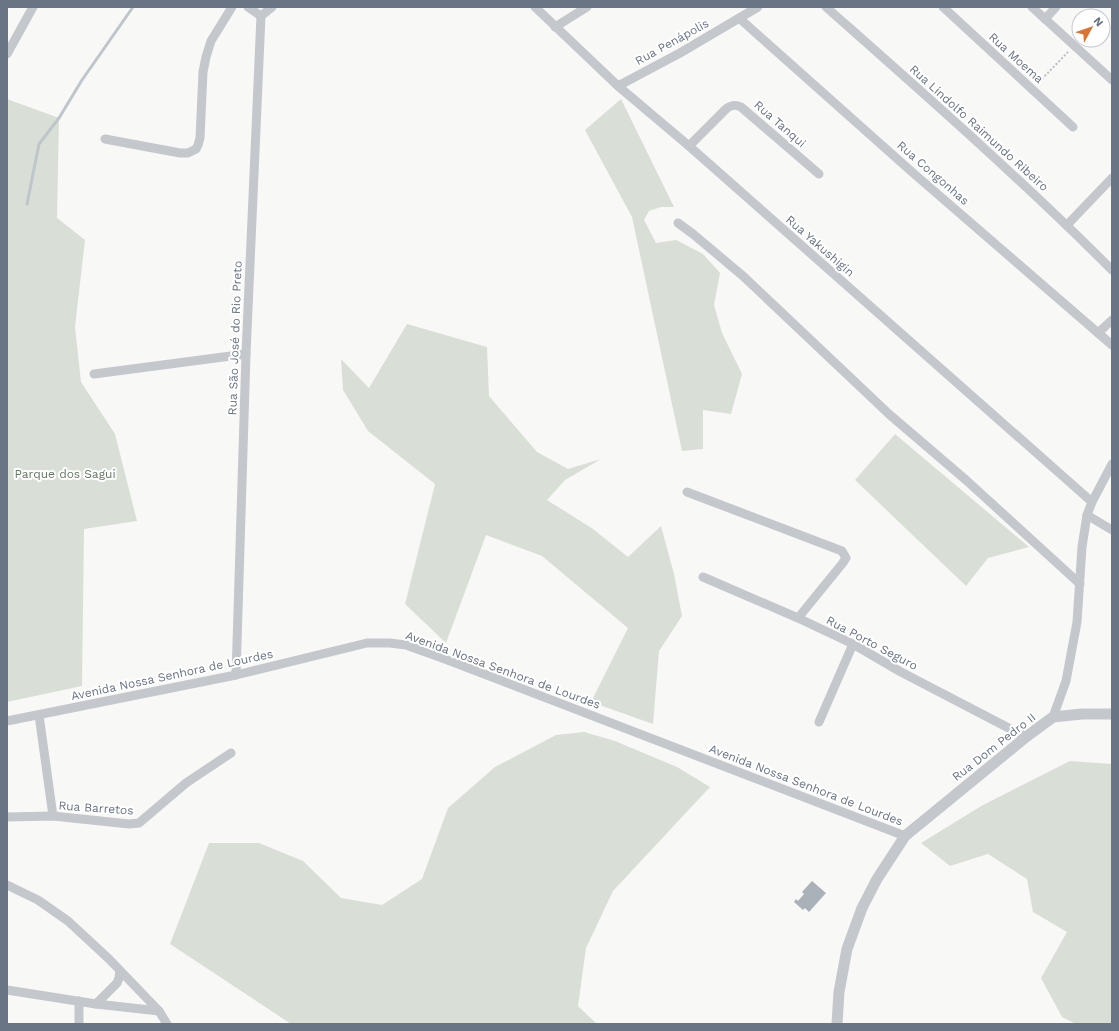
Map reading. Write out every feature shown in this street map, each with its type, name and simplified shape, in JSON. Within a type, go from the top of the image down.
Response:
[{"type":"street","points":[[7,54],[33,7]]},
{"type":"street","points":[[105,139],[180,153],[188,153],[196,149],[200,138],[203,72],[206,57],[211,41],[232,7]]},
{"type":"street","points":[[248,7],[261,16],[272,7]]},
{"type":"street","name":"Rua Yakushigin","points":[[535,7],[618,86],[689,146],[1092,502]]},
{"type":"street","points":[[555,27],[587,7]]},
{"type":"street","name":"Rua Penápolis","points":[[618,86],[680,53],[758,7]]},
{"type":"street","name":"Rua Lindolfo Raimundo Ribeiro","points":[[826,7],[980,144],[1067,225],[1112,270]]},
{"type":"street","name":"Rua Moema","points":[[943,7],[1073,127]]},
{"type":"street","points":[[1032,7],[1071,43]]},
{"type":"street","points":[[1045,19],[1056,7]]},
{"type":"street","name":"Rua São José do Rio Preto","points":[[236,675],[246,354],[261,16]]},
{"type":"street","name":"Rua Congonhas","points":[[740,18],[912,172],[1112,345]]},
{"type":"street","points":[[1076,48],[1112,80]]},
{"type":"street","name":"Rua Tanqui","points":[[689,146],[726,109],[730,106],[742,106],[819,174]]},
{"type":"street","points":[[1067,225],[1112,178]]},
{"type":"street","points":[[678,223],[743,276],[890,414],[966,480],[1080,584]]},
{"type":"street","points":[[1098,333],[1112,320]]},
{"type":"street","points":[[94,374],[246,354]]},
{"type":"street","name":"Rua Dom Pedro II","points":[[837,1024],[839,992],[847,949],[862,908],[877,879],[905,836],[1026,737],[1053,718],[1066,681],[1077,622],[1082,547],[1087,515],[1092,502],[1112,464]]},
{"type":"street","points":[[688,492],[838,549],[845,554],[846,558],[842,564],[798,618]]},
{"type":"street","points":[[1087,515],[1112,530]]},
{"type":"street","name":"Rua Porto Seguro","points":[[703,577],[798,618],[853,644],[901,672],[1026,737]]},
{"type":"street","name":"Avenida Nossa Senhora de Lourdes","points":[[7,721],[236,675],[367,643],[406,645],[905,836]]},
{"type":"street","points":[[819,722],[853,644]]},
{"type":"street","points":[[1053,718],[1082,714],[1112,714]]},
{"type":"street","points":[[39,715],[53,816]]},
{"type":"street","name":"Rua Barretos","points":[[7,817],[53,816],[129,824],[139,823],[186,783],[230,753]]},
{"type":"street","points":[[7,885],[38,900],[68,921],[109,958],[159,1011],[167,1024]]},
{"type":"street","points":[[96,1004],[117,983],[120,971]]},
{"type":"street","points":[[7,990],[96,1004],[159,1011]]},
{"type":"street","points":[[79,1001],[79,1024]]},
{"type":"path","points":[[1032,89],[1072,48]]},
{"type":"green space","name":"Parque dos Sagui","points":[[7,99],[59,118],[57,218],[85,240],[75,327],[81,382],[115,434],[137,521],[84,529],[82,686],[7,702]]},
{"type":"green space","points":[[621,99],[674,207],[661,207],[649,211],[644,220],[656,243],[676,240],[703,254],[720,273],[714,305],[722,333],[742,374],[731,414],[703,410],[703,449],[682,451],[632,217],[585,130]]},
{"type":"green space","points":[[407,324],[487,347],[489,396],[537,452],[568,469],[601,459],[565,480],[547,500],[593,529],[628,557],[661,526],[674,574],[682,616],[659,651],[653,724],[591,702],[628,628],[542,556],[486,535],[446,643],[405,604],[435,484],[368,431],[343,390],[341,359],[369,388]]},
{"type":"green space","points":[[895,434],[1029,547],[988,558],[966,586],[855,480]]},
{"type":"green space","points":[[584,732],[615,741],[677,767],[710,787],[613,891],[586,948],[578,1006],[597,1024],[291,1024],[170,944],[209,843],[259,843],[303,861],[341,898],[382,905],[422,879],[448,808],[495,767],[556,735]]},
{"type":"green space","points":[[1070,761],[1112,764],[1112,1024],[1076,1024],[1062,1017],[1041,978],[1067,932],[1033,912],[1027,879],[988,854],[950,866],[921,843],[983,805]]},
{"type":"building","points":[[812,881],[826,893],[809,912],[805,908],[803,910],[794,902],[796,899],[798,901],[804,894],[802,892]]},
{"type":"waterway","points":[[27,204],[39,144],[59,118],[82,80],[133,7]]}]
